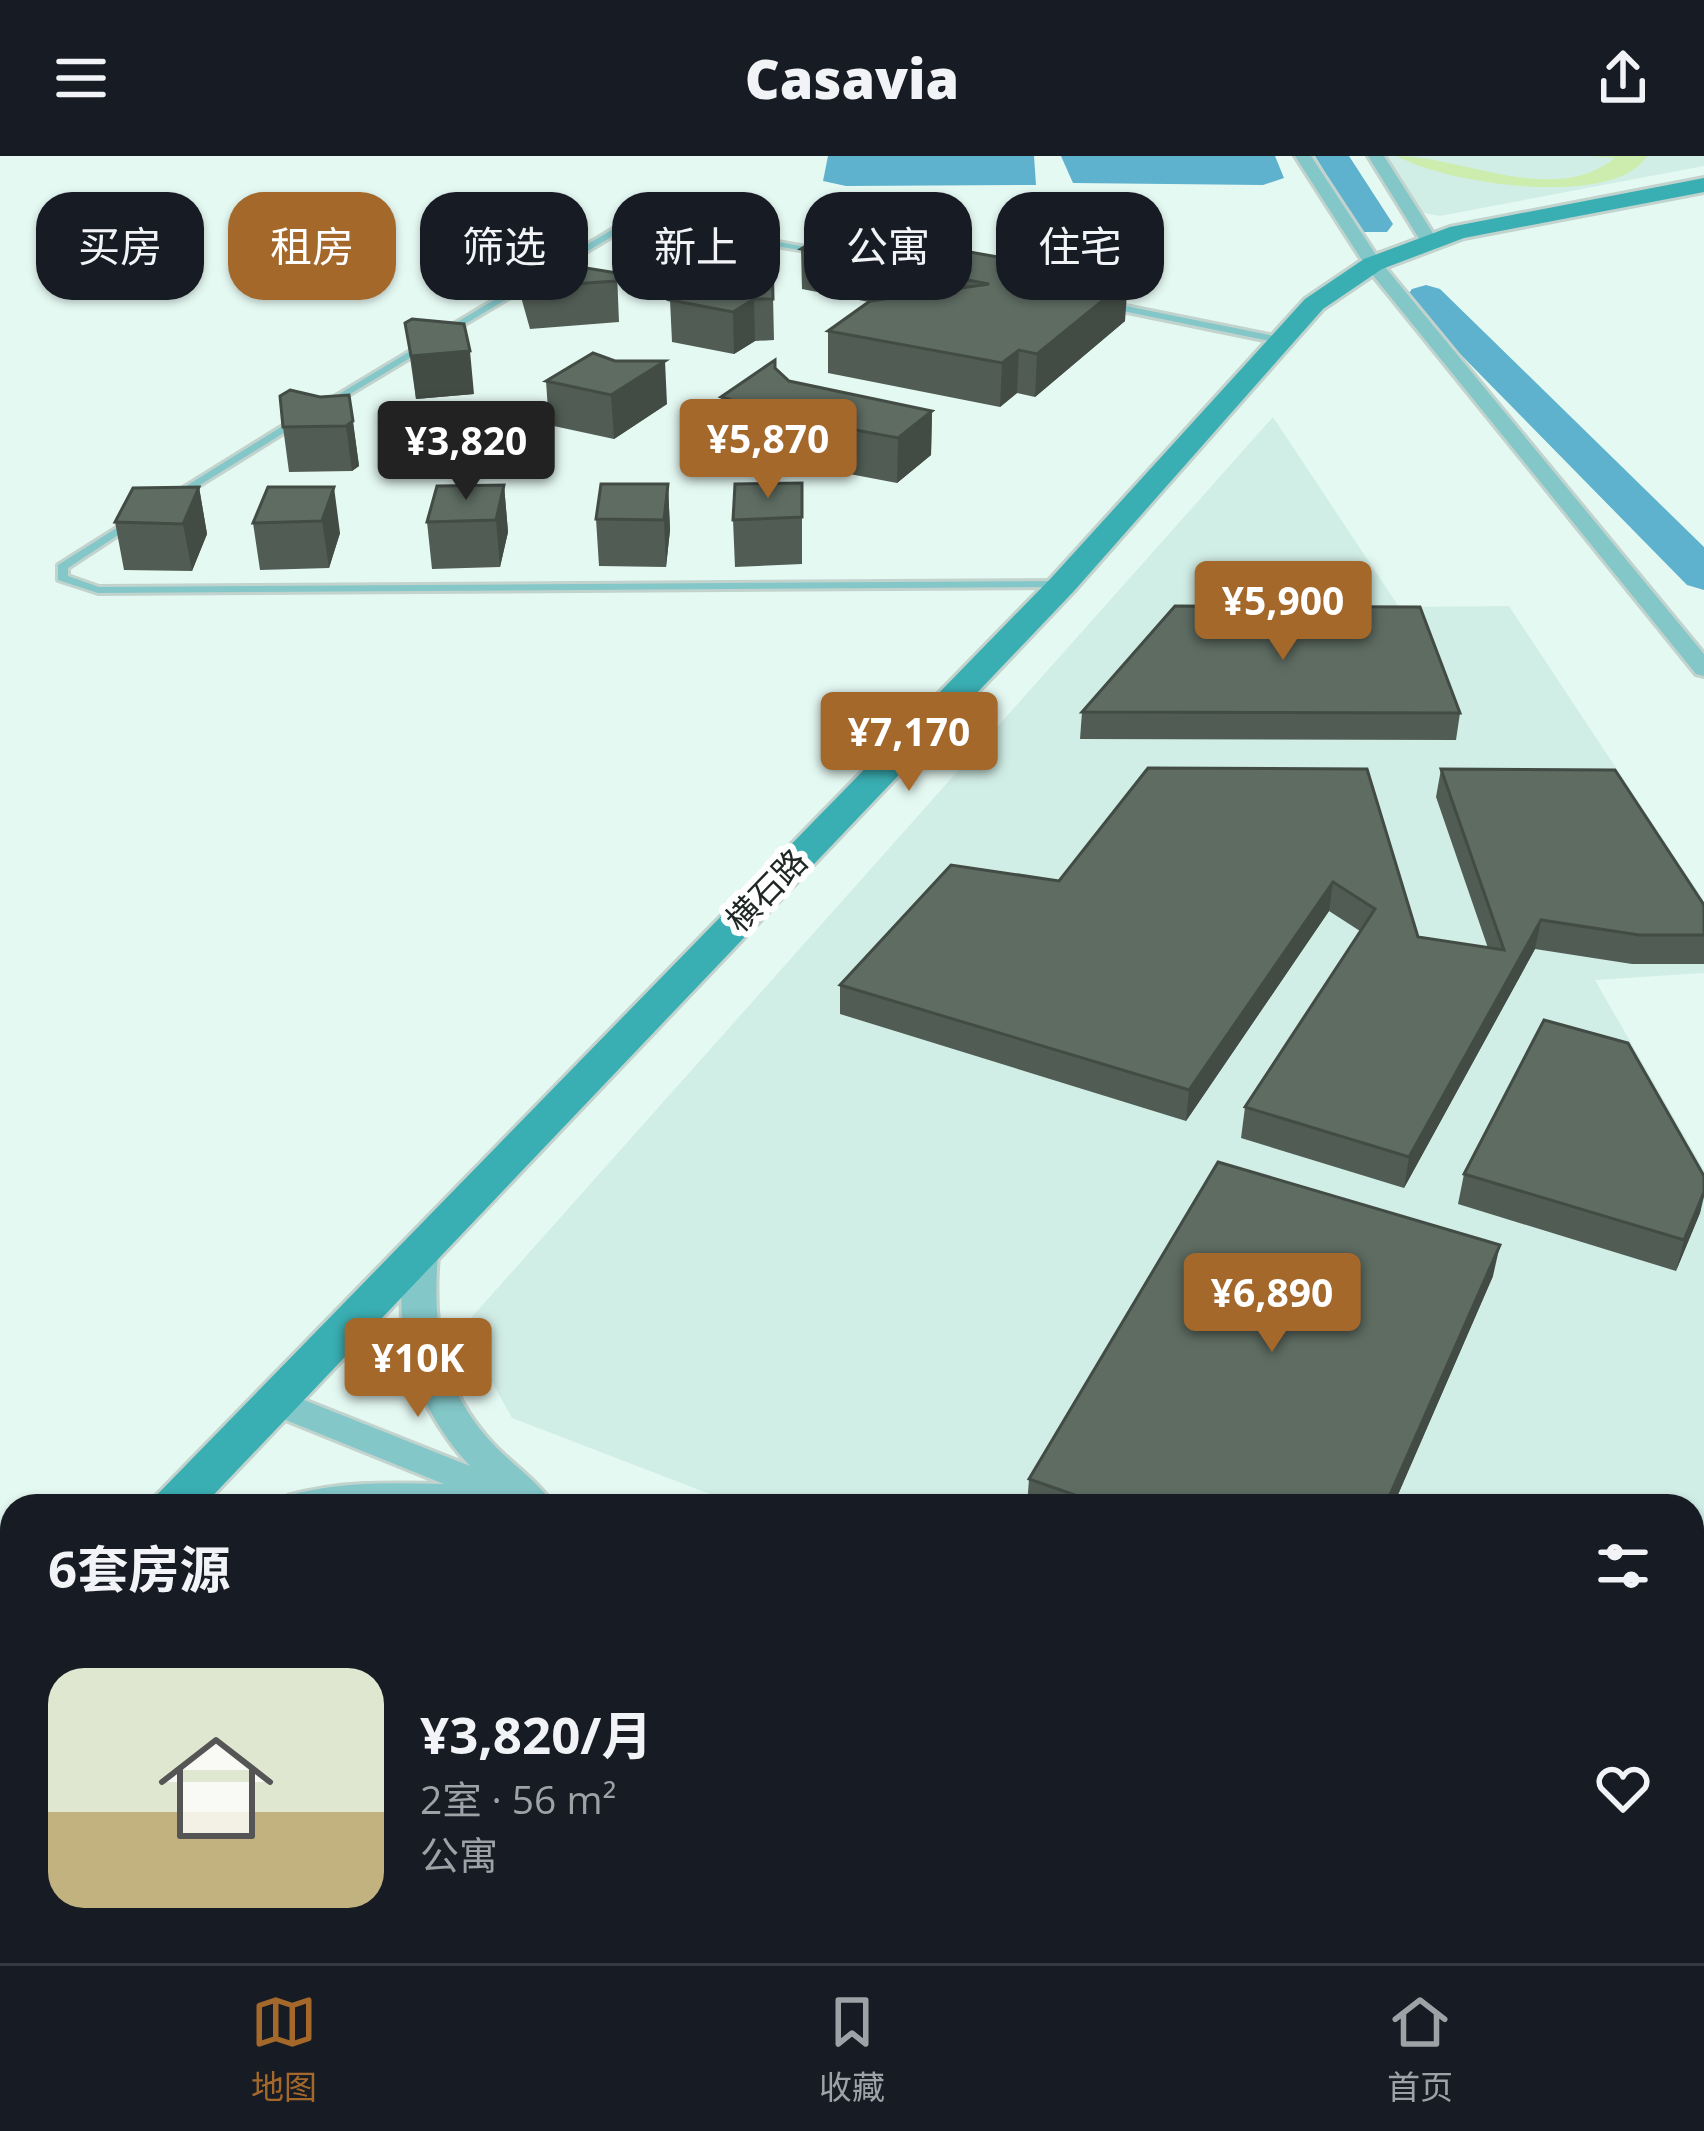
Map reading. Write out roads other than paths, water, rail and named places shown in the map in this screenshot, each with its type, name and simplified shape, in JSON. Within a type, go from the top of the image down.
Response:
[{"type":"main road","name":"横石路","points":[[184,1494],[1063,584],[1280,340],[1331,290],[1373,264],[1429,241],[1505,220],[1704,184]]},
{"type":"street","points":[[1303,156],[1373,264],[1704,668]]},
{"type":"street","points":[[1376,156],[1429,241]]},
{"type":"street","points":[[423,1244],[413,1298],[420,1352],[442,1407],[481,1459],[520,1494]]},
{"type":"street","points":[[274,1401],[504,1494]]},
{"type":"lane","points":[[804,248],[656,223],[616,230],[75,556],[62,567],[62,578],[98,590],[1063,584]]},
{"type":"lane","points":[[1095,302],[1280,340]]},
{"type":"water","points":[[828,156],[1034,156],[1036,185],[846,186],[823,181]]},
{"type":"water","points":[[1061,156],[1275,156],[1284,178],[1263,185],[1073,183]]},
{"type":"waterway","points":[[1332,156],[1374,224]]},
{"type":"waterway","points":[[1426,297],[1704,575]]}]
